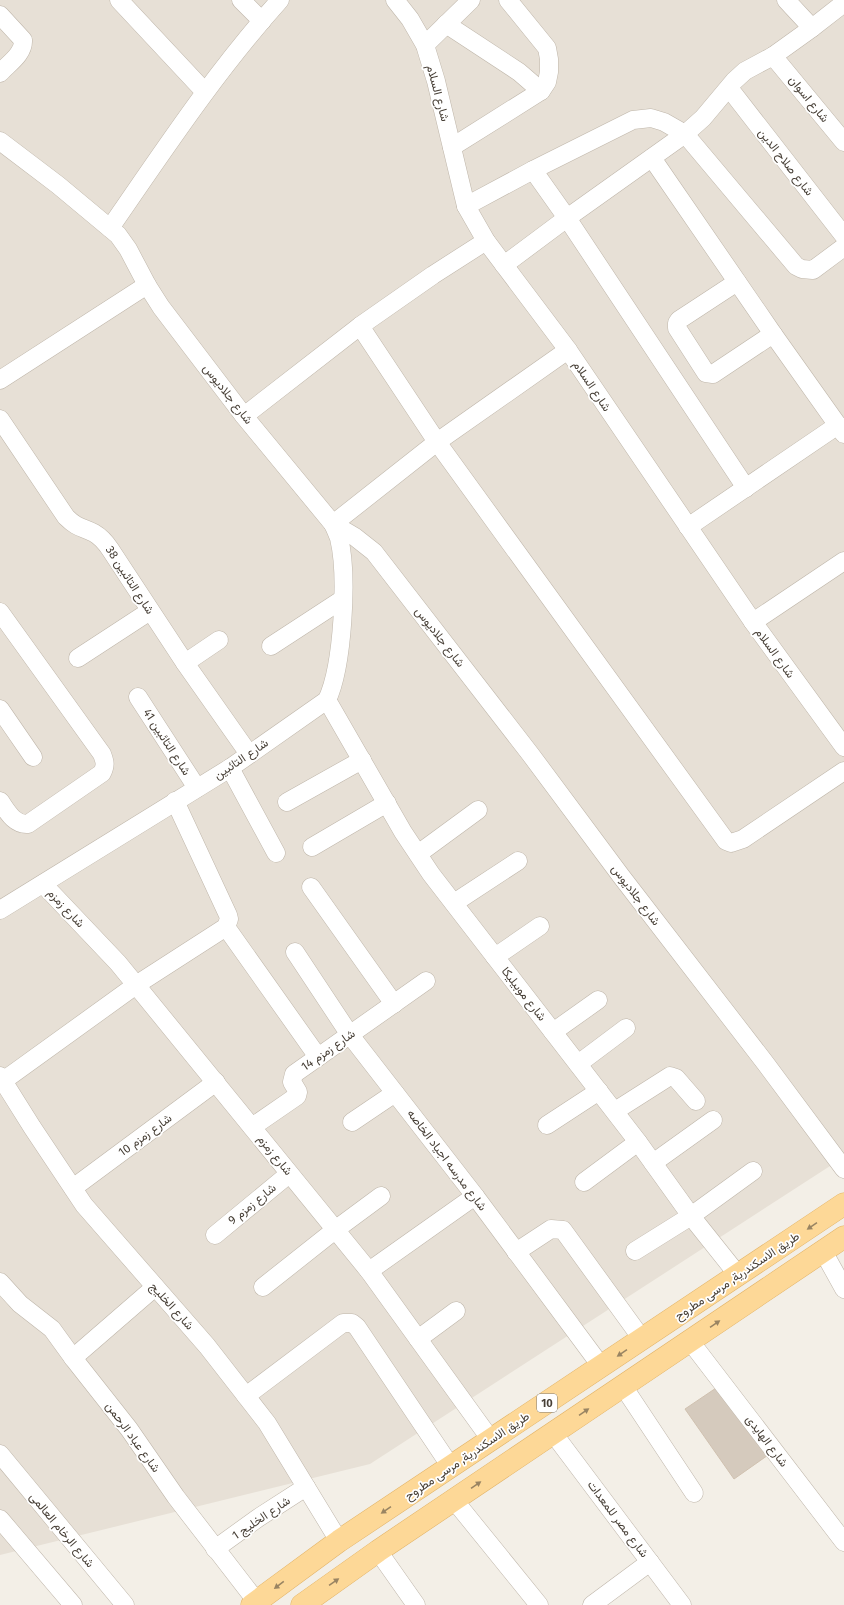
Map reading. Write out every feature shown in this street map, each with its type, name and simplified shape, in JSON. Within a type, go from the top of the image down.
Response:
[{"type":"main road","name":"طريق الاسكندرية, مرسى مطروح","points":[[255,1603],[339,1541],[844,1204]]},
{"type":"main road","name":"10","points":[[302,1605],[378,1551],[844,1237]]},
{"type":"street","points":[[242,0],[262,21]]},
{"type":"street","points":[[110,228],[205,92],[280,0]]},
{"type":"street","name":"شارع السلام","points":[[395,0],[410,18],[424,45],[436,81],[466,206],[486,241],[568,350],[753,622],[844,747]]},
{"type":"street","points":[[424,45],[471,0]]},
{"type":"street","points":[[452,147],[540,91],[547,82],[549,59],[547,48],[508,0]]},
{"type":"street","points":[[786,0],[812,28]]},
{"type":"street","points":[[121,1],[205,92]]},
{"type":"street","points":[[504,265],[566,218],[685,134],[706,114],[734,81],[745,71],[773,56],[844,3]]},
{"type":"street","points":[[0,15],[23,40],[23,45],[18,54],[0,73]]},
{"type":"street","points":[[446,24],[519,72],[540,91]]},
{"type":"street","name":"شارع اسوان","points":[[773,56],[844,142]]},
{"type":"street","name":"شارع صلاح الدين","points":[[729,88],[844,236]]},
{"type":"street","points":[[466,206],[533,170],[633,120],[651,118],[664,122],[685,134],[796,266],[808,271],[813,270],[844,247]]},
{"type":"street","name":"شارع جلاديوس","points":[[0,141],[58,185],[110,228],[123,241],[147,286],[161,307],[244,416],[332,524],[355,537],[374,552],[531,755],[844,1169]]},
{"type":"street","points":[[652,158],[773,334],[841,429],[746,488],[688,527]]},
{"type":"street","points":[[533,170],[746,488]]},
{"type":"street","points":[[244,416],[360,326],[433,275],[486,241]]},
{"type":"street","points":[[737,282],[679,320],[677,323],[677,328],[706,373],[710,375],[713,374],[773,334]]},
{"type":"street","points":[[0,380],[147,286]]},
{"type":"street","points":[[360,326],[437,442],[726,841],[731,843],[742,839],[844,771]]},
{"type":"street","points":[[327,700],[332,690],[336,669],[343,599],[341,551],[338,537],[332,524],[437,442],[568,350]]},
{"type":"street","name":"شارع التائبين 38","points":[[0,419],[66,517],[79,528],[95,533],[103,539],[185,663],[249,754]]},
{"type":"street","points":[[753,622],[844,561]]},
{"type":"street","points":[[271,646],[343,599]]},
{"type":"street","points":[[78,658],[150,611]]},
{"type":"street","points":[[0,612],[102,754],[105,761],[105,767],[102,773],[28,824],[17,822],[0,801]]},
{"type":"street","points":[[185,663],[219,640]]},
{"type":"street","name":"شارع التائبين 41","points":[[138,697],[197,788]]},
{"type":"street","name":"شارع التائبين","points":[[2,905],[43,884],[230,768],[327,700]]},
{"type":"street","name":"شارع موبيليكا","points":[[327,700],[387,803],[431,874],[615,1111],[691,1216],[738,1275]]},
{"type":"street","points":[[0,709],[33,757]]},
{"type":"street","points":[[287,802],[362,760]]},
{"type":"street","points":[[230,768],[276,853]]},
{"type":"street","points":[[2,1078],[136,985],[226,927],[229,919],[228,915],[175,801]]},
{"type":"street","points":[[312,847],[387,803]]},
{"type":"street","points":[[418,854],[478,810]]},
{"type":"street","points":[[454,903],[518,861]]},
{"type":"street","name":"شارع زمزم","points":[[43,884],[118,963],[369,1271],[491,1440]]},
{"type":"street","points":[[311,887],[394,1004]]},
{"type":"street","points":[[495,957],[540,926]]},
{"type":"street","points":[[226,927],[318,1057]]},
{"type":"street","name":"شارع مدرسه اجياد الخاصه","points":[[295,952],[350,1035],[475,1196],[601,1366]]},
{"type":"street","name":"شارع زمزم 14","points":[[252,1127],[296,1097],[298,1092],[292,1079],[294,1074],[426,981]]},
{"type":"street","points":[[553,1032],[598,1000]]},
{"type":"street","points":[[578,1064],[626,1028]]},
{"type":"street","points":[[615,1111],[670,1076],[676,1078],[696,1101]]},
{"type":"street","name":"شارع الخليج","points":[[2,1078],[32,1127],[84,1205],[207,1346],[267,1423],[339,1541]]},
{"type":"street","name":"شارع زمزم 10","points":[[73,1188],[216,1082]]},
{"type":"street","points":[[547,1125],[599,1091]]},
{"type":"street","points":[[352,1122],[395,1093]]},
{"type":"street","points":[[653,1162],[714,1120]]},
{"type":"street","points":[[584,1182],[638,1142]]},
{"type":"street","points":[[635,1251],[691,1216],[753,1171]]},
{"type":"street","name":"شارع زمزم 9","points":[[215,1235],[289,1174]]},
{"type":"street","points":[[263,1287],[335,1230],[382,1196]]},
{"type":"street","points":[[369,1271],[475,1196]]},
{"type":"street","points":[[516,1252],[551,1229],[564,1230],[642,1339]]},
{"type":"street","points":[[823,1251],[844,1289]]},
{"type":"street","name":"شارع عباد الرحمن","points":[[0,1282],[20,1304],[52,1328],[73,1358],[129,1429],[176,1497],[255,1603]]},
{"type":"street","points":[[73,1358],[155,1287]]},
{"type":"street","points":[[418,1339],[456,1311]]},
{"type":"street","points":[[246,1396],[343,1323],[352,1323],[357,1327],[451,1467]]},
{"type":"street","name":"شارع الهايدى","points":[[690,1341],[842,1537]]},
{"type":"street","points":[[624,1386],[694,1493]]},
{"type":"street","name":"شارع مصر للمعدات","points":[[553,1433],[682,1605]]},
{"type":"street","name":"شارع الرخام العالمى","points":[[0,1454],[125,1605]]},
{"type":"street","name":"شارع الخليج 1","points":[[215,1549],[258,1518],[306,1487]]},
{"type":"street","points":[[454,1500],[539,1605]]},
{"type":"street","points":[[0,1519],[73,1605]]},
{"type":"street","points":[[378,1551],[416,1605]]},
{"type":"street","points":[[592,1605],[650,1562]]},
{"type":"shaded area","points":[[0,0],[844,0],[844,1157],[370,1464],[0,1555]]},
{"type":"building","points":[[722,1384],[771,1453],[734,1479],[685,1409]]}]
